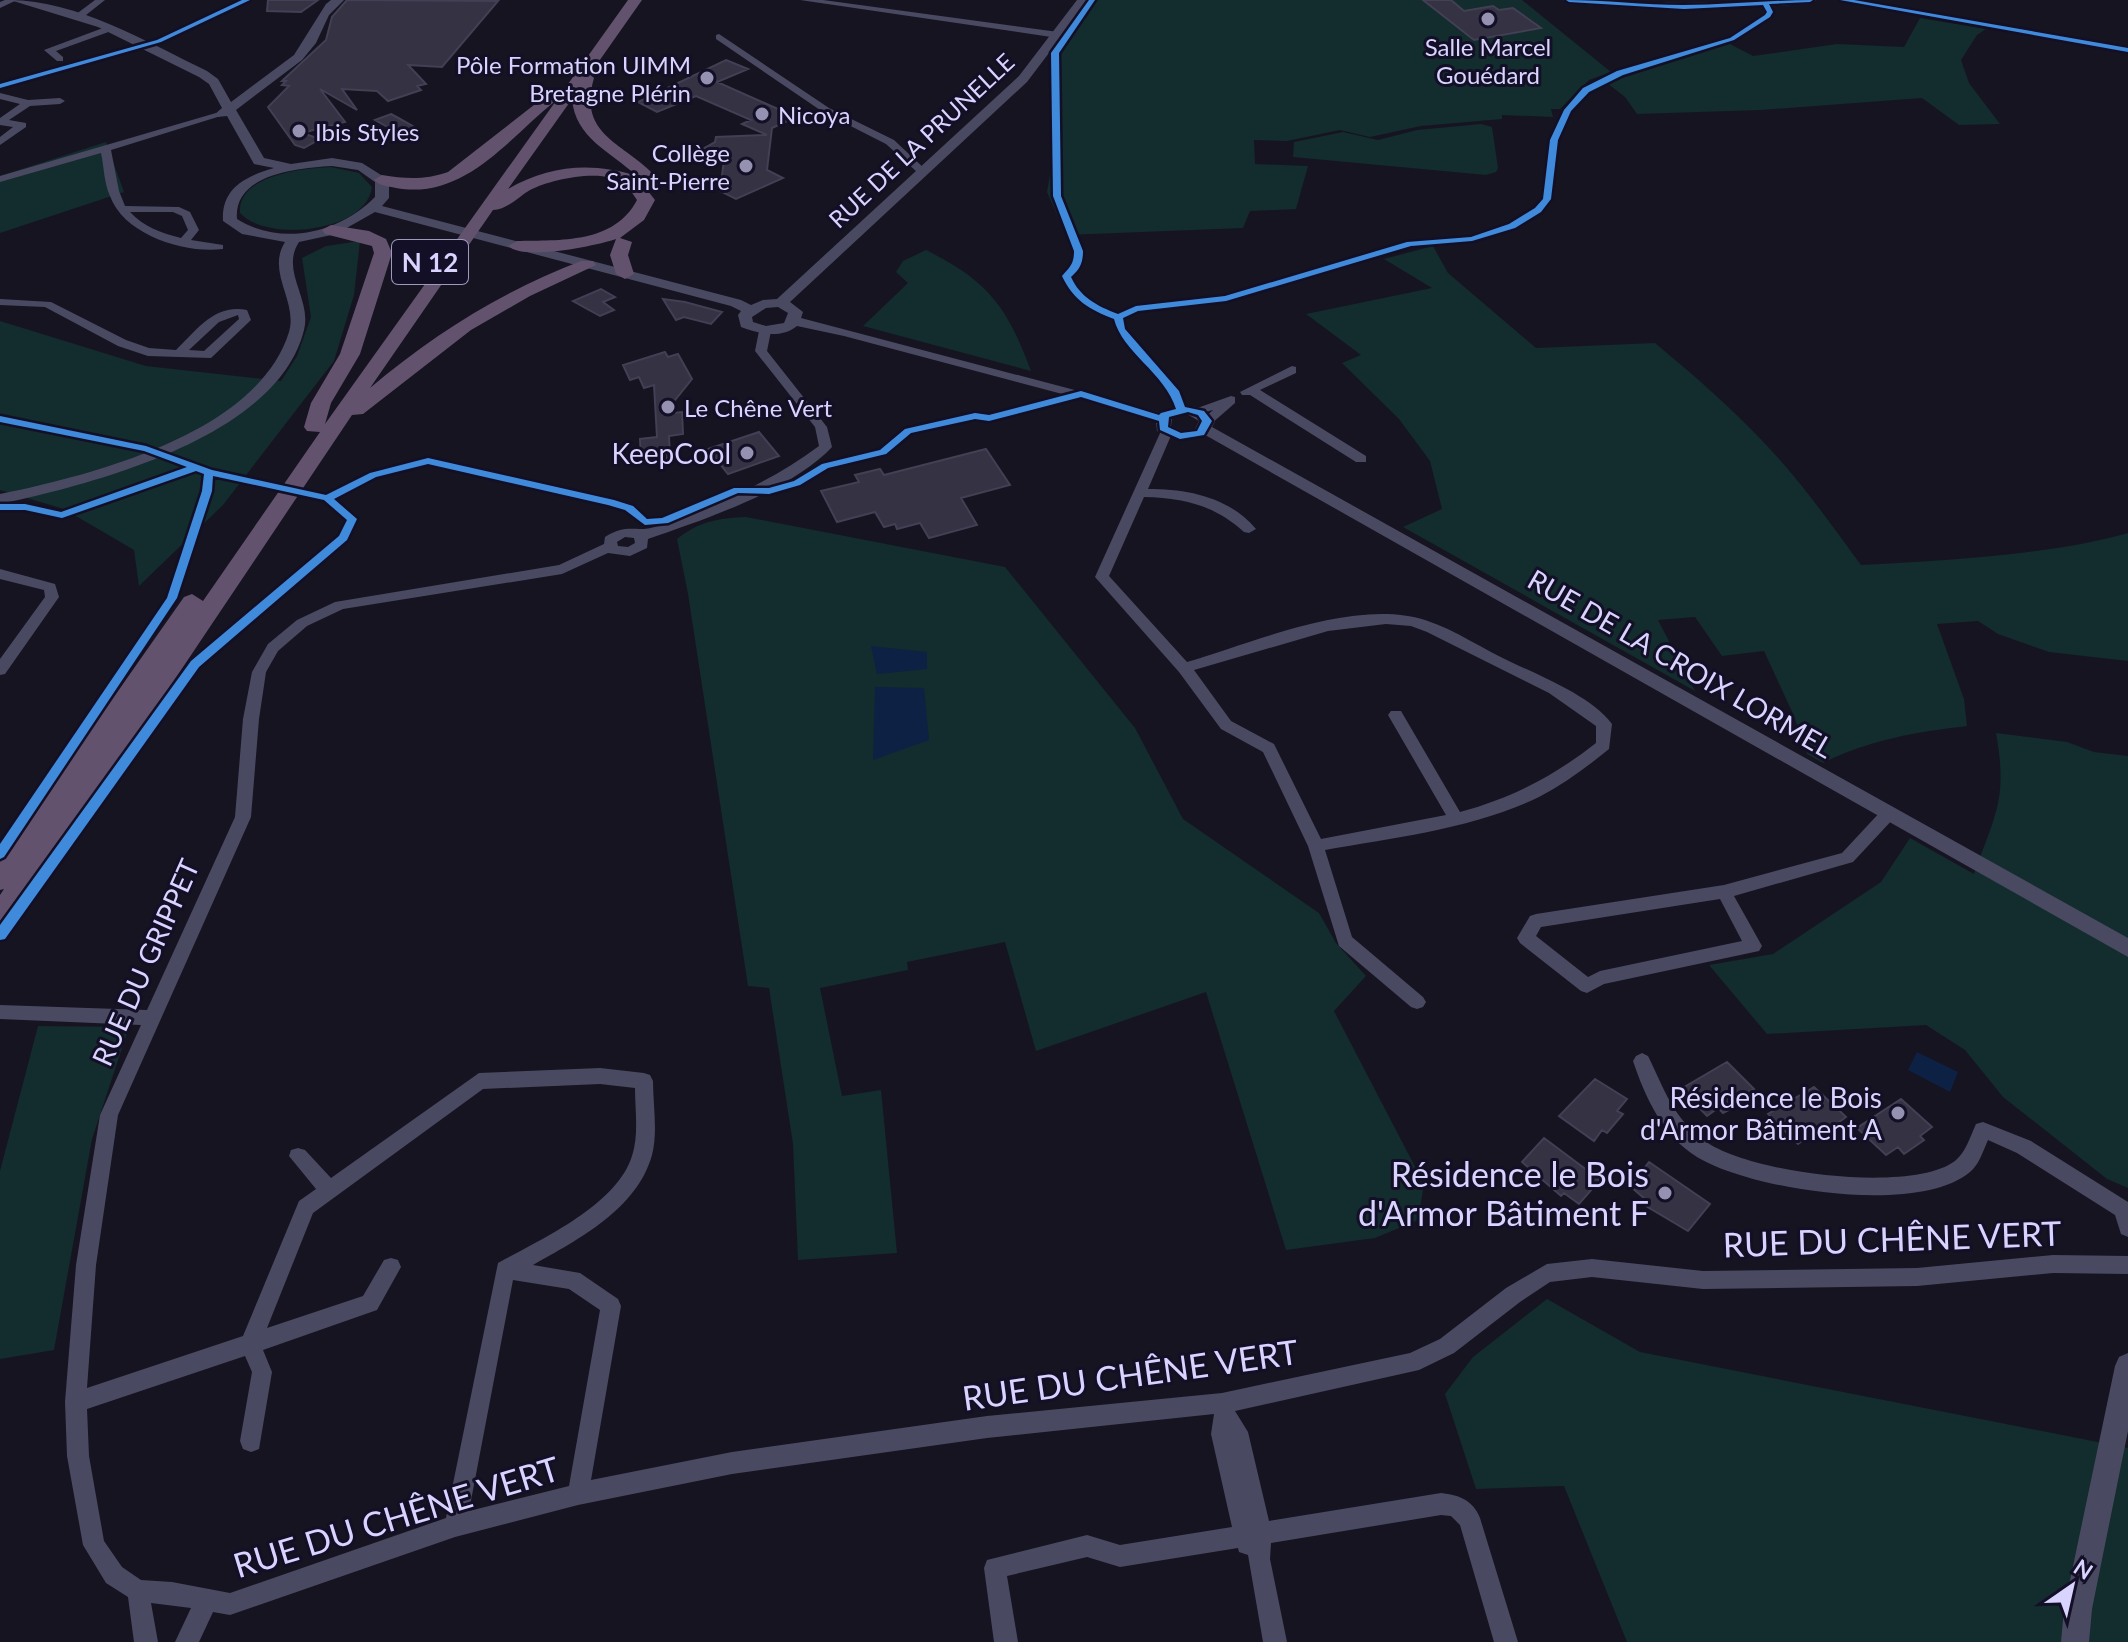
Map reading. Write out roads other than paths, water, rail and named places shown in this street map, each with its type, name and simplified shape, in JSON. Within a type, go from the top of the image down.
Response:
[{"type":"highway","name":"N 12","points":[[0,917],[273,500],[548,99],[621,0]]},
{"type":"highway","name":"N 12","points":[[320,431],[635,0]]},
{"type":"highway","points":[[563,258],[599,252],[623,242],[654,210],[656,193],[647,176],[591,130],[579,115],[578,97],[597,52]]},
{"type":"highway","points":[[382,180],[418,186],[447,181],[465,170],[548,99]]},
{"type":"highway","points":[[476,219],[517,189],[567,172],[622,176],[639,185],[646,200],[639,217],[610,235],[571,244],[509,244]]},
{"type":"highway","points":[[320,431],[321,403],[350,354],[383,253],[380,243],[363,235],[331,230]]},
{"type":"highway","points":[[623,242],[619,255],[625,274]]},
{"type":"highway","points":[[320,431],[440,342],[543,280],[587,265]]},
{"type":"highway","name":"N 12","points":[[0,880],[273,500]]},
{"type":"main road","points":[[1569,0],[1684,7],[1810,0]]},
{"type":"street","points":[[0,5],[14,0],[111,28],[214,82],[220,105],[255,173],[255,179]]},
{"type":"street","points":[[78,17],[101,0]]},
{"type":"street","points":[[145,46],[247,0]]},
{"type":"street","points":[[0,179],[105,147],[220,105],[264,81],[302,54],[314,38],[316,21],[338,0]]},
{"type":"street","points":[[804,0],[1058,35]]},
{"type":"street","name":"RUE DE LA PRUNELLE","points":[[781,303],[921,170],[1023,79],[1083,0]]},
{"type":"street","points":[[1843,0],[2128,50]]},
{"type":"street","points":[[1865,0],[1888,10]]},
{"type":"street","points":[[1066,276],[1073,292],[1097,311],[1118,317],[1136,309],[1226,298],[1410,244],[1472,239],[1512,226],[1538,210],[1547,199],[1554,140],[1568,110],[1586,90],[1620,73],[1732,39],[1768,16],[1770,12],[1766,4]]},
{"type":"street","points":[[60,59],[49,50],[111,28]]},
{"type":"street","points":[[719,37],[826,110],[890,142],[921,170]]},
{"type":"street","points":[[186,66],[220,105],[259,161],[290,167]]},
{"type":"street","points":[[0,96],[28,103],[60,101]]},
{"type":"street","points":[[0,122],[28,103]]},
{"type":"street","points":[[0,122],[22,125],[0,142]]},
{"type":"street","points":[[105,147],[121,209],[151,232],[182,243],[219,247]]},
{"type":"street","points":[[346,163],[362,167],[382,180],[382,198],[374,208],[331,230],[295,237],[254,234],[230,221],[227,211],[230,201],[255,179],[290,167],[346,163]]},
{"type":"street","points":[[374,208],[736,303],[749,310]]},
{"type":"street","points":[[121,209],[175,209],[186,214],[194,230],[182,243]]},
{"type":"street","points":[[0,499],[96,477],[147,459],[210,426],[260,389],[291,347],[298,315],[284,262],[286,248],[295,237]]},
{"type":"street","points":[[0,302],[47,304],[122,343],[148,352],[178,354],[207,355],[245,320],[243,312],[230,310],[208,322],[178,354]]},
{"type":"street","points":[[749,310],[763,304],[781,303],[793,308],[795,321]]},
{"type":"street","points":[[749,310],[746,324],[764,335],[795,321],[1081,394],[1188,436],[1197,417]]},
{"type":"street","points":[[1118,317],[1121,330],[1197,417]]},
{"type":"street","name":"RUE DU GRIPPET","points":[[138,1591],[114,1575],[94,1545],[78,1456],[76,1402],[86,1265],[109,1115],[243,817],[251,719],[259,672],[273,648],[302,623],[340,605],[562,569],[610,547],[615,552],[630,552],[642,545],[643,536],[680,525],[803,466],[826,447],[821,427],[761,351],[764,335]]},
{"type":"street","points":[[1292,370],[1197,417],[1168,412],[1141,493],[1102,577],[1184,668],[1226,725],[1269,748],[1316,846],[1345,941],[1417,1002]]},
{"type":"street","points":[[1251,390],[1361,459]]},
{"type":"street","name":"RUE DE LA CROIX LORMEL","points":[[1197,417],[1888,814],[2128,948]]},
{"type":"street","points":[[1141,493],[1185,493],[1226,511],[1249,529]]},
{"type":"street","points":[[0,574],[50,587],[52,597],[0,670]]},
{"type":"street","points":[[1184,668],[1313,631],[1373,619],[1412,621],[1542,682],[1604,724],[1604,745],[1550,786],[1504,807],[1316,846]]},
{"type":"street","points":[[1396,715],[1456,819]]},
{"type":"street","points":[[1724,892],[1753,946],[1600,978],[1587,986],[1526,938],[1536,921],[1724,892],[1847,858],[1888,814]]},
{"type":"street","points":[[7,1012],[152,1018]]},
{"type":"street","points":[[1642,1061],[1650,1089],[1671,1122],[1703,1152],[1753,1171],[1865,1187],[1930,1183],[1965,1166],[1983,1130],[2024,1147],[2124,1210],[2128,1228]]},
{"type":"street","points":[[251,1441],[262,1372],[250,1344],[306,1207],[479,1081],[600,1076],[644,1081],[642,1156],[624,1191],[564,1236],[505,1270],[455,1526]]},
{"type":"street","points":[[298,1156],[329,1190]]},
{"type":"street","name":"RUE DU CHÊNE VERT","points":[[138,1591],[172,1593],[230,1604],[455,1526],[578,1494],[732,1463],[987,1427],[1224,1411],[1412,1363],[1447,1346],[1547,1273],[1592,1268],[1703,1280],[1887,1277],[2053,1264],[2127,1265]]},
{"type":"street","points":[[76,1402],[370,1303],[391,1267]]},
{"type":"street","points":[[505,1270],[573,1280],[611,1306],[578,1494]]},
{"type":"street","points":[[2075,1642],[2078,1609],[2128,1366]]},
{"type":"street","points":[[1224,1411],[1221,1429],[1259,1559],[1275,1642]]},
{"type":"street","points":[[1006,1642],[995,1568],[1087,1546],[1120,1556],[1441,1504],[1456,1506],[1469,1518],[1506,1642]]},
{"type":"street","points":[[138,1591],[146,1642]]},
{"type":"street","points":[[187,1642],[206,1601]]},
{"type":"water","points":[[871,646],[927,652],[927,669],[877,674]]},
{"type":"water","points":[[875,687],[924,688],[929,740],[873,760]]},
{"type":"water","points":[[1917,1052],[1958,1072],[1950,1092],[1908,1070]]},
{"type":"place","name":"Salle Marcel Gouédard","points":[[1488,19]]},
{"type":"place","name":"Pôle Formation UIMM Bretagne Plérin","points":[[707,78]]},
{"type":"place","name":"Nicoya","points":[[762,114]]},
{"type":"place","name":"Ibis Styles","points":[[299,131]]},
{"type":"place","name":"Collège Saint-Pierre","points":[[746,166]]},
{"type":"place","name":"Le Chêne Vert","points":[[668,407]]},
{"type":"place","name":"KeepCool","points":[[747,453]]},
{"type":"place","name":"Résidence le Bois d'Armor Bâtiment A","points":[[1898,1113]]},
{"type":"place","name":"Résidence le Bois d'Armor Bâtiment F","points":[[1665,1193]]}]
